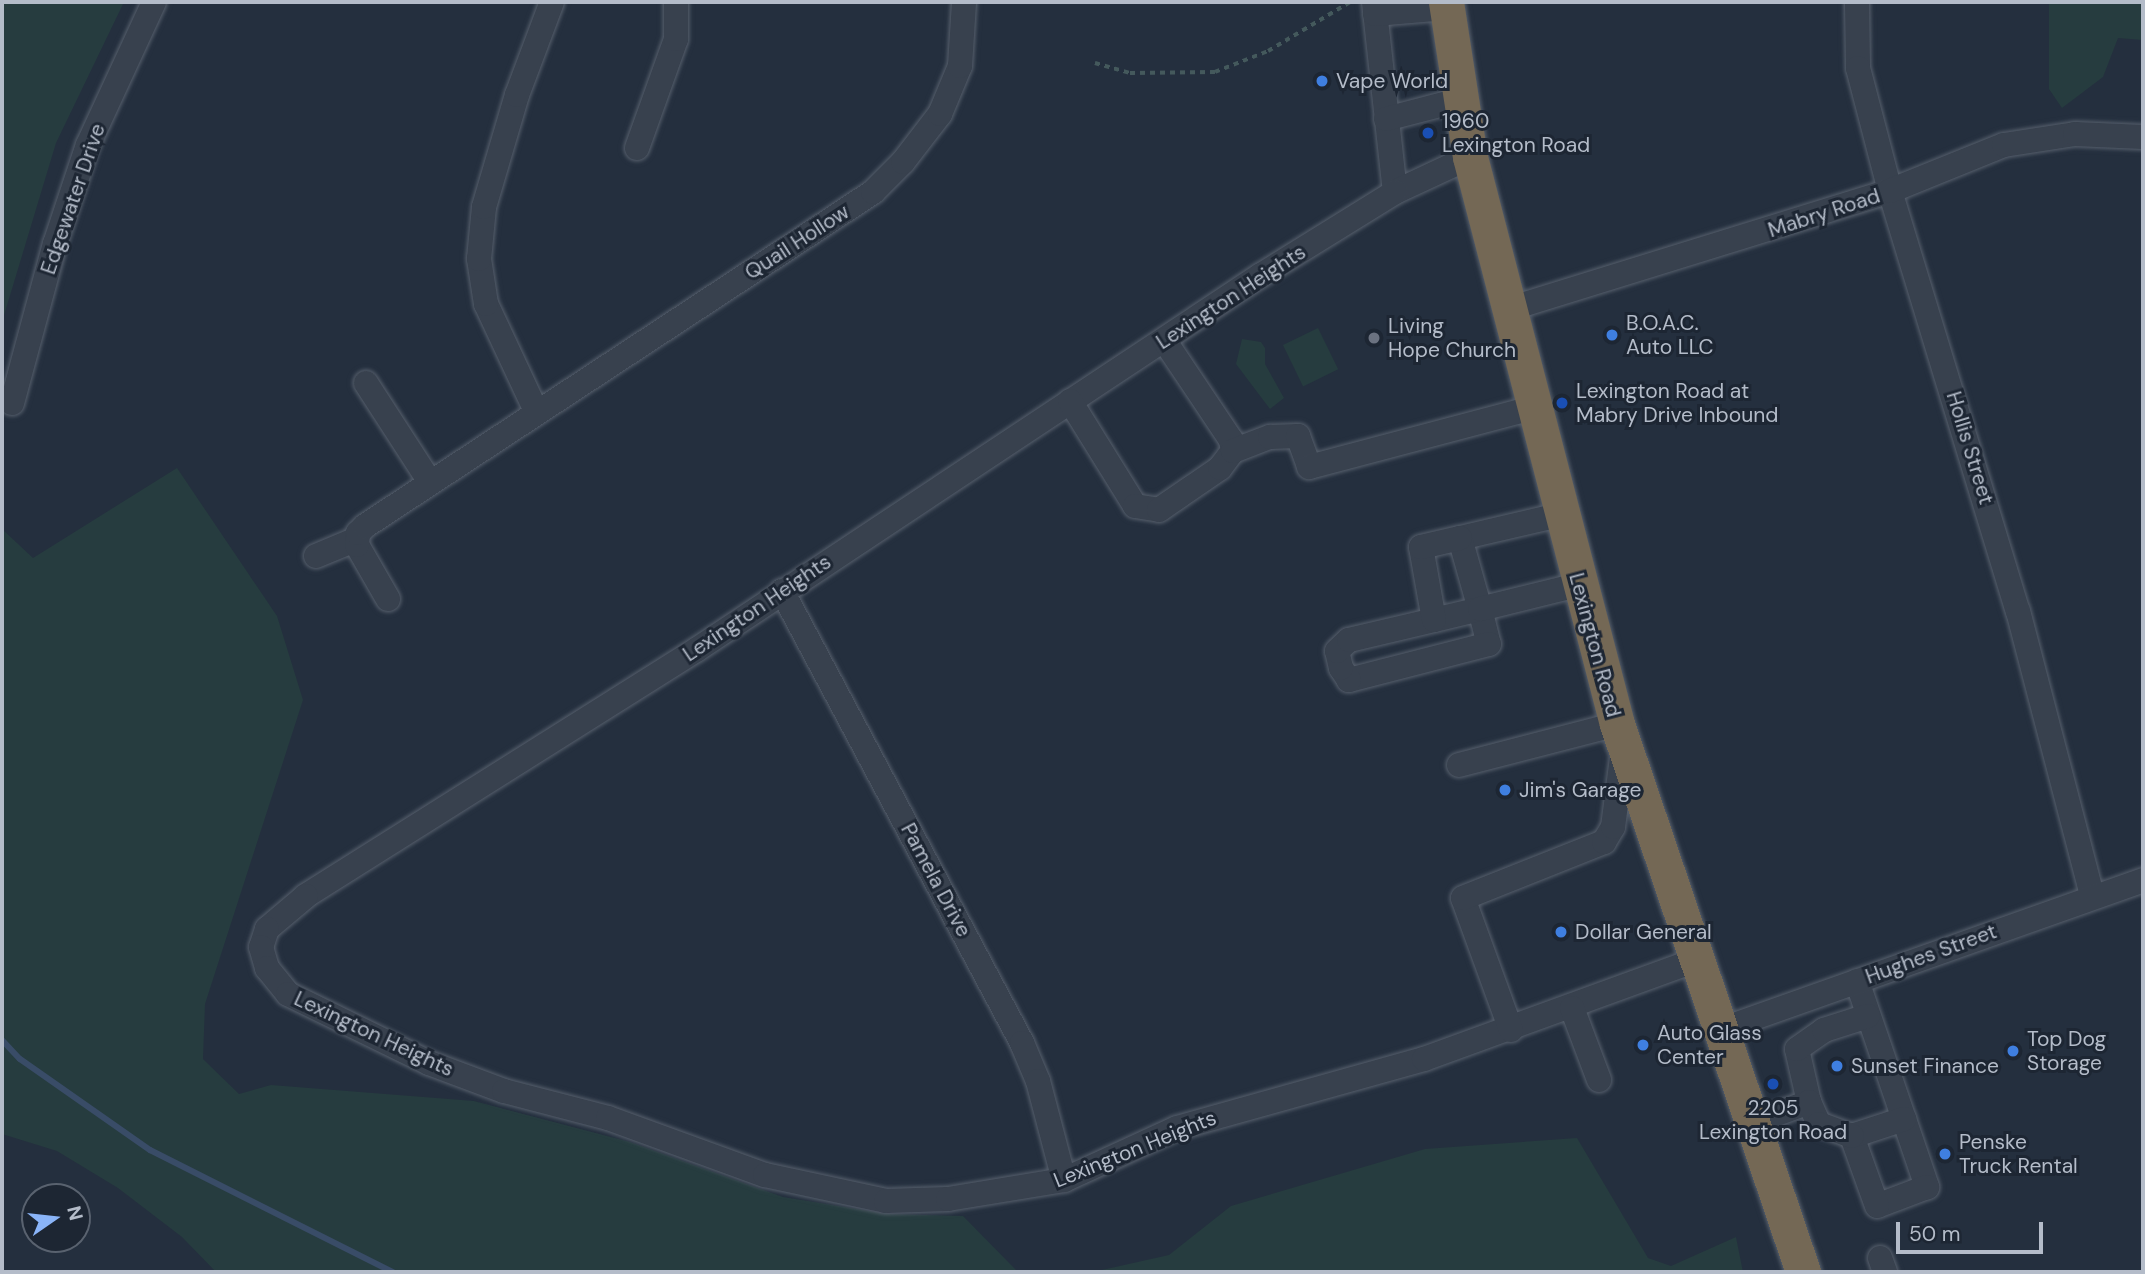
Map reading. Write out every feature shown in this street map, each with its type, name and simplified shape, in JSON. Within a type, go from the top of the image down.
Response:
[{"type":"highway","name":"Lexington Road","points":[[1446,5],[1470,157],[1506,310],[1620,735],[1803,1272]]},
{"type":"street","name":"Edgewater Drive","points":[[12,403],[55,244],[88,145],[154,2]]},
{"type":"street","points":[[536,411],[486,304],[479,260],[484,207],[517,95],[552,2]]},
{"type":"street","points":[[637,148],[676,38],[676,2]]},
{"type":"street","name":"Quail Hollow","points":[[357,539],[365,526],[430,482],[873,192],[903,162],[940,114],[960,66],[964,2]]},
{"type":"street","name":"Hollis Street","points":[[1857,2],[1857,68],[1889,191],[2018,611],[2092,895]]},
{"type":"street","points":[[1395,192],[1375,8],[1446,5]]},
{"type":"street","points":[[1385,119],[1459,100]]},
{"type":"street","name":"Mabry Road","points":[[1506,310],[1889,191],[2004,145],[2075,134],[2143,137]]},
{"type":"street","name":"Lexington Heights","points":[[1470,157],[1395,192],[1070,401],[782,591],[306,896],[267,929],[261,947],[267,968],[288,994],[429,1063],[504,1091],[608,1118],[765,1175],[886,1201],[948,1199],[1064,1180],[1214,1116],[1330,1088],[1511,1030],[1696,960]]},
{"type":"street","points":[[1164,340],[1231,440],[1233,451]]},
{"type":"street","points":[[366,383],[430,482]]},
{"type":"street","points":[[1070,401],[1135,506],[1159,510],[1220,468],[1233,451],[1270,437],[1298,436],[1309,467],[1532,408]]},
{"type":"street","points":[[1434,620],[1421,547],[1559,515]]},
{"type":"street","points":[[1460,538],[1480,609],[1489,644],[1349,680],[1340,668],[1337,650],[1349,640],[1480,609],[1578,585]]},
{"type":"street","points":[[316,556],[357,539],[361,556],[388,599]]},
{"type":"street","name":"Pamela Drive","points":[[782,591],[1022,1043],[1038,1081],[1064,1180]]},
{"type":"street","points":[[1459,765],[1620,735],[1613,827],[1604,842],[1463,898],[1511,1030]]},
{"type":"street","name":"Hughes Street","points":[[1720,1030],[2092,895],[2143,880]]},
{"type":"street","points":[[1852,1136],[1877,1206],[1927,1187],[1857,981]]},
{"type":"street","points":[[1572,1008],[1599,1080]]},
{"type":"street","points":[[1868,1016],[1824,1030],[1797,1049],[1809,1102],[1819,1124],[1852,1136],[1904,1119]]},
{"type":"street","points":[[1752,1122],[1809,1102]]},
{"type":"path","points":[[1095,63],[1130,74],[1215,72],[1268,51],[1350,2]]},
{"type":"green space","points":[[2,2],[124,2],[56,143],[2,322]]},
{"type":"green space","points":[[2049,2],[2143,2],[2143,40],[2118,38],[2103,77],[2062,108],[2049,89]]},
{"type":"green space","points":[[1318,328],[1338,369],[1303,386],[1283,345]]},
{"type":"green space","points":[[1242,339],[1261,342],[1265,348],[1265,364],[1284,398],[1270,409],[1236,364]]},
{"type":"green space","points":[[177,468],[277,616],[303,700],[205,1004],[203,1059],[239,1094],[271,1085],[474,1101],[630,1142],[783,1197],[888,1214],[963,1216],[1018,1272],[216,1272],[182,1237],[118,1188],[57,1151],[2,1134],[2,529],[33,558]]},
{"type":"green space","points":[[1577,1138],[1648,1258],[1671,1266],[1736,1237],[1743,1272],[1093,1272],[1169,1255],[1231,1206],[1425,1149]]},
{"type":"waterway","points":[[2,1040],[20,1059],[150,1150],[393,1272]]},
{"type":"place","name":"Vape World","points":[[1322,81]]},
{"type":"place","name":"1960 Lexington Road","points":[[1428,133]]},
{"type":"place","name":"B.O.A.C. Auto LLC","points":[[1612,335]]},
{"type":"place","name":"Living Hope Church","points":[[1374,338]]},
{"type":"place","name":"Lexington Road at Mabry Drive Inbound","points":[[1562,403]]},
{"type":"place","name":"Jim's Garage","points":[[1505,790]]},
{"type":"place","name":"Dollar General","points":[[1561,932]]},
{"type":"place","name":"Auto Glass Center","points":[[1643,1045]]},
{"type":"place","name":"Top Dog Storage","points":[[2013,1051]]},
{"type":"place","name":"Sunset Finance","points":[[1837,1066]]},
{"type":"place","name":"2205 Lexington Road","points":[[1773,1084]]},
{"type":"place","name":"Penske Truck Rental","points":[[1945,1154]]}]
